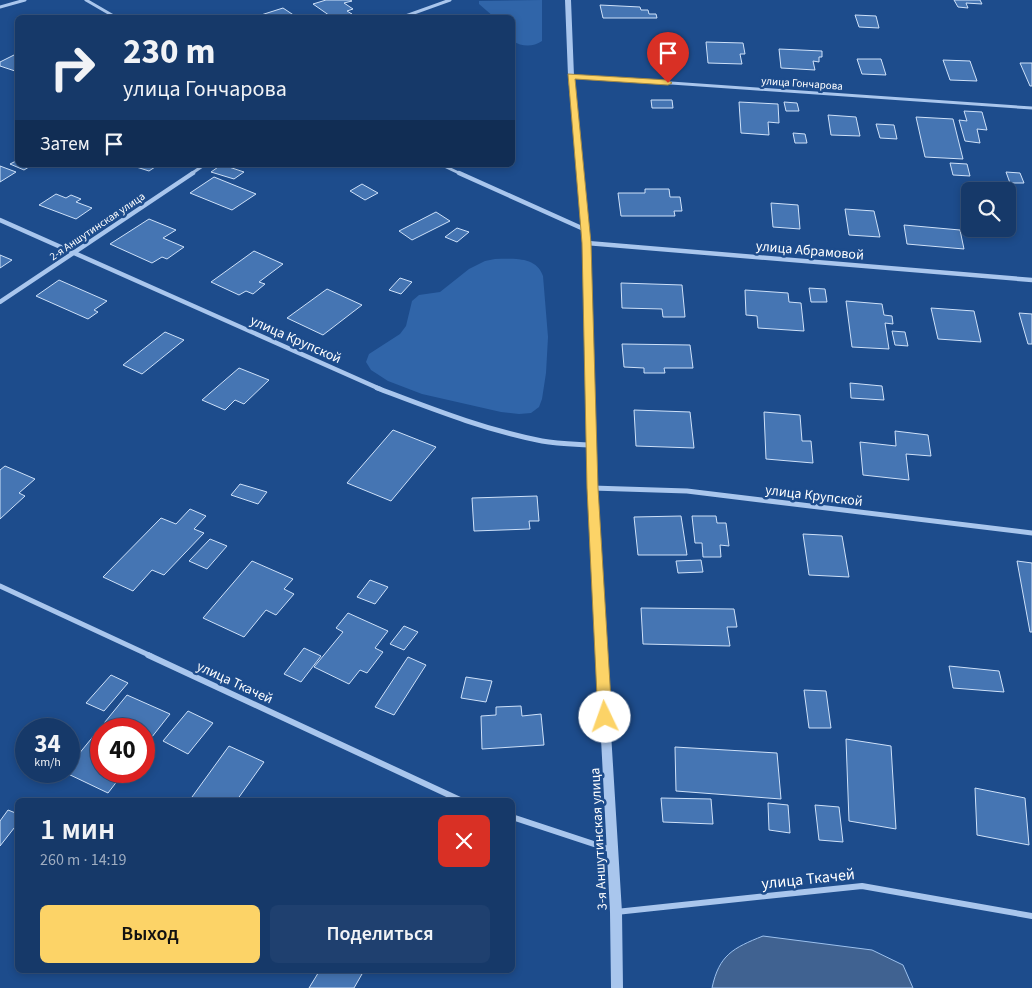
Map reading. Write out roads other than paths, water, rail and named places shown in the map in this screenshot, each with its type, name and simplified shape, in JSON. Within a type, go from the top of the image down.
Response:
[{"type":"street","points":[[0,7],[25,0]]},
{"type":"street","points":[[86,0],[112,15]]},
{"type":"street","points":[[408,15],[450,0]]},
{"type":"street","name":"3-я Аншутинская улица","points":[[568,0],[571,76],[587,243],[593,445],[592,488],[616,912],[617,988]]},
{"type":"street","name":"улица Гончарова","points":[[571,76],[1032,108]]},
{"type":"street","name":"2-я Аншутинская улица","points":[[0,302],[201,167]]},
{"type":"street","points":[[446,167],[586,230]]},
{"type":"street","name":"улица Крупской","points":[[0,220],[367,384],[413,402],[455,417],[544,441],[593,445]]},
{"type":"street","name":"улица Абрамовой","points":[[587,243],[1032,280]]},
{"type":"street","name":"улица Крупской","points":[[592,488],[688,491],[1032,533]]},
{"type":"street","name":"улица Ткачей","points":[[0,586],[456,798]]},
{"type":"street","points":[[515,818],[612,850]]},
{"type":"street","name":"улица Ткачей","points":[[616,912],[862,886],[1032,916]]}]
